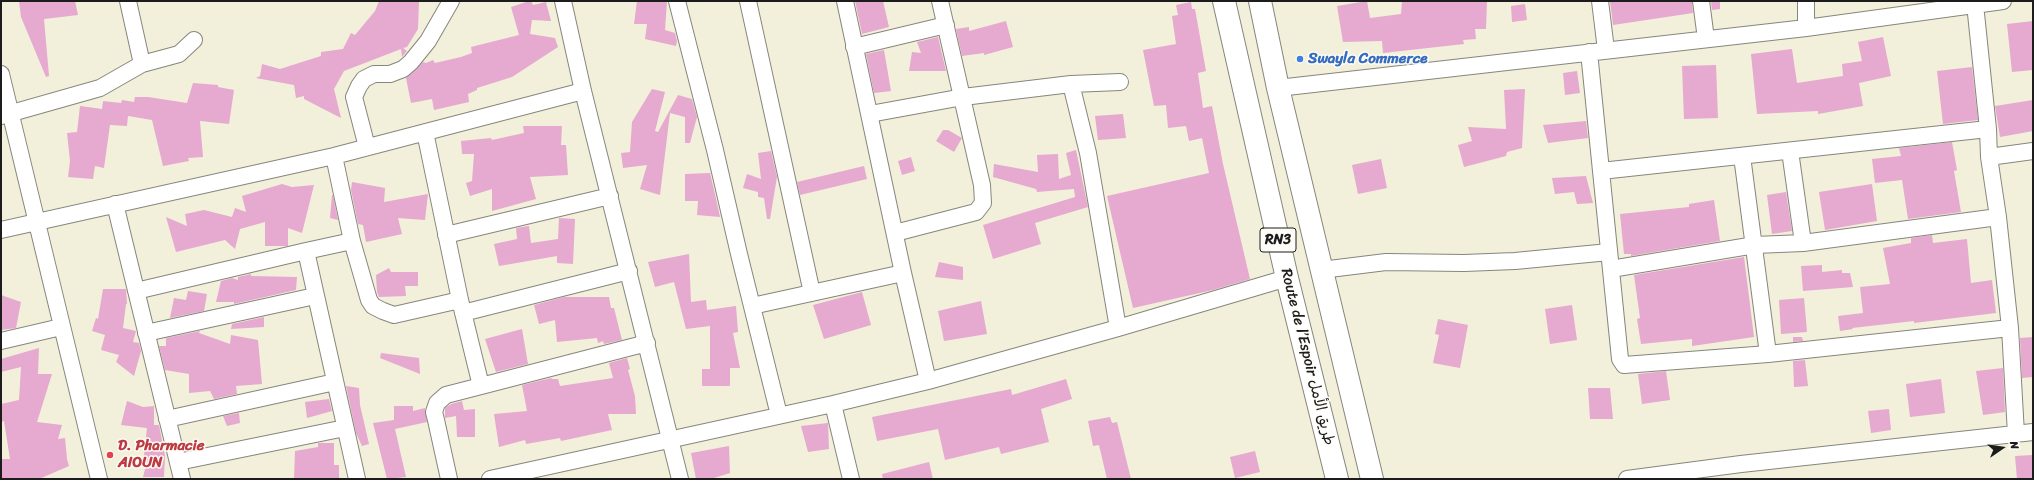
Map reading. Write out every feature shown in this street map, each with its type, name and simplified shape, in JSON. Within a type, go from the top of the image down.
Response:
[{"type":"highway","name":"Route de l’Espoir طريق الأمل","points":[[1224,1],[1287,278],[1337,479]]},
{"type":"highway","name":"RN3","points":[[1260,1],[1278,88],[1372,479]]},
{"type":"street","points":[[128,1],[142,64]]},
{"type":"street","points":[[367,147],[354,97],[359,86],[364,79],[374,74],[390,74],[403,69],[411,62],[428,41],[451,1]]},
{"type":"street","points":[[563,1],[583,91],[671,438],[680,479]]},
{"type":"street","points":[[677,1],[715,150],[779,415]]},
{"type":"street","points":[[748,1],[812,293]]},
{"type":"street","points":[[845,1],[894,233],[928,380]]},
{"type":"street","points":[[894,233],[976,212],[983,203],[982,185],[940,1]]},
{"type":"street","points":[[1600,1],[1606,50]]},
{"type":"street","points":[[1701,1],[1706,39]]},
{"type":"street","points":[[1806,1],[1806,28]]},
{"type":"street","points":[[1278,88],[1806,28],[2003,1]]},
{"type":"street","points":[[1975,4],[1988,129],[1989,157],[1998,217],[2010,328],[2016,434]]},
{"type":"street","points":[[854,47],[946,25]]},
{"type":"street","points":[[6,115],[100,88],[142,64],[179,54],[194,40]]},
{"type":"street","points":[[1589,52],[1620,359],[1624,365],[1768,354],[2010,328]]},
{"type":"street","points":[[1,74],[6,115],[36,222],[99,479]]},
{"type":"street","points":[[870,114],[963,97],[1071,84],[1120,82]]},
{"type":"street","points":[[1071,84],[1088,153],[1118,328]]},
{"type":"street","points":[[1,230],[334,156],[583,91]]},
{"type":"street","points":[[1601,171],[1988,129]]},
{"type":"street","points":[[425,132],[446,235],[481,386]]},
{"type":"street","points":[[1790,150],[1803,243]]},
{"type":"street","points":[[1989,157],[2033,152]]},
{"type":"street","points":[[334,156],[352,241],[369,300],[374,306],[383,311],[394,315],[462,307],[629,271]]},
{"type":"street","points":[[1742,156],[1755,245],[1768,354]]},
{"type":"street","points":[[446,235],[610,196]]},
{"type":"street","points":[[115,204],[182,479]]},
{"type":"street","points":[[1611,269],[1755,245],[1803,243],[1998,217]]},
{"type":"street","points":[[136,291],[352,241]]},
{"type":"street","points":[[306,251],[357,479]]},
{"type":"street","points":[[1321,270],[1386,262],[1464,263],[1515,261],[1610,252]]},
{"type":"street","points":[[752,306],[903,273]]},
{"type":"street","points":[[490,479],[511,477],[671,438],[833,404],[928,380],[1118,328],[1287,278]]},
{"type":"street","points":[[146,333],[316,296]]},
{"type":"street","points":[[1,341],[61,327]]},
{"type":"street","points":[[449,479],[434,412],[437,402],[446,394],[647,343]]},
{"type":"street","points":[[167,420],[335,382]]},
{"type":"street","points":[[833,404],[851,479]]},
{"type":"street","points":[[178,462],[345,428]]},
{"type":"street","points":[[1627,479],[2033,432]]},
{"type":"building","points":[[19,1],[75,1],[78,15],[44,19],[49,76],[46,77],[21,17]]},
{"type":"building","points":[[379,1],[419,1],[418,29],[407,47],[403,48],[407,51],[402,57],[401,49],[344,71],[334,89],[341,118],[304,99],[304,96],[296,98],[294,85],[256,78],[260,76],[262,64],[280,69],[321,56],[321,52],[343,49],[351,33],[355,35],[375,11]]},
{"type":"building","points":[[531,1],[533,5],[546,2],[551,21],[532,20],[530,34],[555,38],[558,47],[512,77],[477,88],[477,90],[468,94],[469,102],[434,110],[432,99],[411,103],[406,78],[423,62],[426,63],[433,60],[435,63],[461,57],[472,53],[471,47],[519,35],[511,7]]},
{"type":"building","points":[[637,1],[667,1],[665,30],[675,33],[677,41],[676,46],[645,39],[647,24],[634,24]]},
{"type":"building","points":[[855,1],[883,1],[889,27],[862,34]]},
{"type":"building","points":[[1367,1],[1370,18],[1401,14],[1402,1],[1487,1],[1486,29],[1475,29],[1476,39],[1463,40],[1464,44],[1383,53],[1382,41],[1343,42],[1337,6]]},
{"type":"building","points":[[1610,1],[1692,1],[1693,13],[1613,25]]},
{"type":"building","points":[[1711,1],[1720,1],[1720,9],[1712,10]]},
{"type":"building","points":[[1191,2],[1192,9],[1195,9],[1206,71],[1198,73],[1203,108],[1212,106],[1223,164],[1250,279],[1213,290],[1133,308],[1107,196],[1209,173],[1202,138],[1189,141],[1186,126],[1168,128],[1166,105],[1154,106],[1143,50],[1176,44],[1172,16],[1178,15],[1176,5]]},
{"type":"building","points":[[1525,4],[1527,20],[1512,22],[1511,6]]},
{"type":"building","points":[[1006,21],[1013,47],[984,55],[984,53],[962,56],[956,29],[969,27],[969,31]]},
{"type":"building","points":[[2033,21],[2033,70],[2012,72],[2007,24]]},
{"type":"building","points":[[938,37],[946,71],[909,71],[912,52],[921,53],[917,42]]},
{"type":"building","points":[[1883,37],[1891,76],[1859,83],[1863,106],[1818,114],[1818,111],[1757,114],[1751,54],[1792,49],[1797,83],[1843,76],[1842,64],[1862,61],[1858,42]]},
{"type":"building","points":[[884,50],[891,91],[874,93],[866,54]]},
{"type":"building","points":[[1716,65],[1718,118],[1684,119],[1682,66]]},
{"type":"building","points":[[1972,67],[1978,120],[1943,124],[1937,71]]},
{"type":"building","points":[[1577,71],[1580,93],[1565,95],[1563,73]]},
{"type":"building","points":[[193,83],[218,85],[218,87],[234,90],[229,124],[200,121],[203,157],[188,158],[189,161],[163,166],[152,120],[128,116],[127,126],[110,125],[104,168],[95,166],[93,179],[68,177],[70,161],[67,133],[77,132],[80,106],[102,109],[103,101],[121,103],[122,100],[134,102],[135,97],[148,97],[187,103]]},
{"type":"building","points":[[652,89],[665,92],[655,131],[658,132],[678,95],[692,99],[697,117],[690,143],[685,143],[685,117],[670,113],[660,195],[640,189],[647,165],[623,168],[621,153],[630,152],[632,122]]},
{"type":"building","points":[[1525,89],[1522,148],[1507,152],[1506,156],[1464,167],[1458,145],[1472,141],[1468,127],[1506,129],[1504,90]]},
{"type":"building","points":[[2033,100],[2033,131],[2000,137],[1995,106]]},
{"type":"building","points":[[1123,114],[1126,138],[1098,140],[1095,116]]},
{"type":"building","points":[[1586,121],[1588,138],[1548,143],[1543,125]]},
{"type":"building","points":[[523,126],[562,126],[561,145],[566,145],[568,175],[530,177],[536,199],[492,211],[492,189],[470,196],[466,183],[472,181],[474,154],[462,154],[461,141],[491,138],[492,140],[524,133]]},
{"type":"building","points":[[943,130],[948,130],[962,138],[954,152],[936,141]]},
{"type":"building","points":[[1952,142],[1957,170],[1954,171],[1961,212],[1908,219],[1902,180],[1875,183],[1872,159],[1901,156],[1899,148]]},
{"type":"building","points":[[1076,150],[1088,207],[1035,223],[1041,244],[993,259],[983,225],[1075,197],[1074,189],[1037,192],[1036,189],[993,177],[994,164],[1038,172],[1037,155],[1058,154],[1059,179],[1071,175],[1066,153]]},
{"type":"building","points":[[771,151],[777,177],[770,219],[767,219],[764,198],[758,197],[758,192],[743,188],[747,174],[761,179],[758,153]]},
{"type":"building","points":[[911,157],[915,171],[902,175],[898,161]]},
{"type":"building","points":[[1381,159],[1387,188],[1358,194],[1352,165]]},
{"type":"building","points":[[864,166],[867,179],[800,195],[797,182]]},
{"type":"building","points":[[710,173],[720,217],[697,215],[698,201],[685,201],[685,174]]},
{"type":"building","points":[[1586,176],[1593,203],[1577,204],[1574,192],[1555,194],[1552,178]]},
{"type":"building","points":[[352,182],[385,188],[384,202],[428,194],[425,220],[398,218],[402,234],[366,242],[363,225],[358,224],[351,190]]},
{"type":"building","points":[[282,184],[292,187],[314,185],[302,233],[288,228],[288,246],[265,246],[265,222],[240,229],[235,249],[225,240],[176,252],[166,217],[187,226],[185,214],[204,210],[232,217],[235,208],[246,212],[242,196]]},
{"type":"building","points":[[1872,184],[1877,221],[1825,230],[1819,192]]},
{"type":"building","points":[[1786,192],[1792,231],[1772,234],[1767,195]]},
{"type":"building","points":[[333,195],[338,220],[330,218]]},
{"type":"building","points":[[1714,200],[1720,241],[1631,256],[1631,254],[1624,254],[1620,214],[1689,207],[1689,204]]},
{"type":"building","points":[[559,218],[575,219],[573,264],[557,263],[557,256],[499,266],[494,244],[517,239],[516,228],[529,226],[531,243],[558,239]]},
{"type":"building","points":[[1932,235],[1933,243],[1967,239],[1971,283],[1992,280],[1996,313],[1914,323],[1914,321],[1852,328],[1853,329],[1840,331],[1838,316],[1863,313],[1860,287],[1890,284],[1883,248],[1911,243],[1911,238]]},
{"type":"building","points":[[689,254],[691,302],[706,300],[707,310],[736,306],[738,332],[733,333],[740,368],[730,368],[730,386],[702,386],[702,369],[710,369],[710,326],[686,329],[674,282],[655,287],[648,262]]},
{"type":"building","points":[[1744,257],[1754,337],[1692,346],[1692,339],[1641,344],[1637,319],[1640,318],[1634,275]]},
{"type":"building","points":[[939,262],[963,267],[963,280],[935,277]]},
{"type":"building","points":[[1822,265],[1822,272],[1842,270],[1842,273],[1850,273],[1853,287],[1803,291],[1801,266]]},
{"type":"building","points":[[389,268],[391,272],[418,272],[418,286],[405,286],[406,296],[379,297],[377,292],[376,275]]},
{"type":"building","points":[[251,274],[251,276],[297,277],[296,290],[234,304],[234,302],[216,302],[221,281],[232,278],[238,280],[238,277]]},
{"type":"building","points":[[103,289],[126,289],[127,304],[123,328],[136,331],[133,342],[139,343],[141,351],[134,376],[116,362],[119,355],[101,350],[105,335],[92,331],[96,318],[98,319]]},
{"type":"building","points":[[188,291],[207,294],[204,311],[170,318],[174,298],[186,300]]},
{"type":"building","points":[[862,292],[871,325],[824,339],[813,305]]},
{"type":"building","points":[[1,295],[21,302],[16,328],[1,330]]},
{"type":"building","points":[[564,297],[609,297],[611,308],[614,308],[622,340],[604,344],[603,341],[598,343],[597,338],[557,342],[555,320],[539,324],[534,305]]},
{"type":"building","points":[[1804,298],[1807,332],[1781,334],[1779,300]]},
{"type":"building","points":[[981,301],[987,334],[944,341],[938,311]]},
{"type":"building","points":[[1572,305],[1577,340],[1550,344],[1545,309]]},
{"type":"building","points":[[264,317],[264,327],[231,329],[232,324]]},
{"type":"building","points":[[1438,319],[1468,325],[1460,368],[1433,363],[1439,335],[1435,334]]},
{"type":"building","points":[[522,329],[528,364],[496,372],[485,339]]},
{"type":"building","points":[[200,331],[199,333],[230,344],[231,335],[258,340],[262,384],[236,386],[237,394],[214,399],[210,391],[189,393],[189,374],[165,370],[159,346],[166,346],[166,338]]},
{"type":"building","points":[[1793,337],[1802,337],[1803,341],[1793,342]]},
{"type":"building","points":[[2033,337],[2033,377],[2022,378],[2020,338]]},
{"type":"building","points":[[39,348],[38,374],[52,374],[37,422],[62,425],[58,439],[65,438],[69,466],[39,479],[1,479],[1,459],[10,459],[4,421],[1,422],[1,404],[19,400],[21,367],[1,372],[1,359]]},
{"type":"building","points":[[381,353],[419,358],[420,374],[380,358]]},
{"type":"building","points":[[627,358],[630,369],[628,370],[635,396],[636,414],[608,414],[612,430],[561,441],[560,438],[526,444],[525,440],[499,447],[494,414],[527,411],[522,385],[551,378],[558,379],[560,386],[613,378],[609,363]]},
{"type":"building","points":[[1805,360],[1808,386],[1794,387],[1793,361]]},
{"type":"building","points":[[2003,368],[2005,412],[1983,415],[1976,371]]},
{"type":"building","points":[[1666,371],[1670,400],[1642,404],[1638,374]]},
{"type":"building","points":[[1066,379],[1072,399],[1041,409],[1049,442],[1001,454],[999,447],[945,460],[938,429],[877,441],[872,417],[1011,389],[1012,395]]},
{"type":"building","points":[[1941,379],[1945,413],[1910,417],[1906,384]]},
{"type":"building","points":[[346,386],[359,388],[360,405],[369,444],[362,446],[356,433]]},
{"type":"building","points":[[1588,388],[1610,388],[1613,419],[1590,419]]},
{"type":"building","points":[[329,399],[332,411],[307,418],[305,402]]},
{"type":"building","points":[[127,401],[143,407],[154,406],[154,425],[159,425],[165,456],[164,477],[143,477],[146,465],[143,465],[147,428],[121,425]]},
{"type":"building","points":[[462,401],[464,410],[475,409],[475,437],[457,437],[456,416],[445,418],[445,408],[451,404]]},
{"type":"building","points":[[394,406],[413,406],[413,411],[425,408],[427,422],[395,429],[406,477],[387,479],[373,423],[394,420]]},
{"type":"building","points":[[1889,409],[1891,430],[1871,433],[1868,411]]},
{"type":"building","points":[[239,413],[240,423],[227,426],[223,416]]},
{"type":"building","points":[[1110,417],[1112,423],[1117,422],[1131,479],[1107,479],[1099,445],[1093,446],[1088,421]]},
{"type":"building","points":[[828,423],[829,449],[808,452],[801,426]]},
{"type":"building","points":[[318,443],[334,443],[334,465],[339,465],[339,479],[294,479],[295,451],[318,447]]},
{"type":"building","points":[[729,446],[730,473],[711,479],[696,479],[691,453]]},
{"type":"building","points":[[1255,451],[1260,472],[1235,478],[1230,457]]},
{"type":"building","points":[[2033,455],[2033,479],[2017,479],[2015,456]]},
{"type":"building","points":[[929,462],[933,479],[883,479],[882,474]]},
{"type":"place","name":"Swayla Commerce","points":[[1300,59]]},
{"type":"place","name":"D. Pharmacie AIOUN","points":[[110,455]]}]
